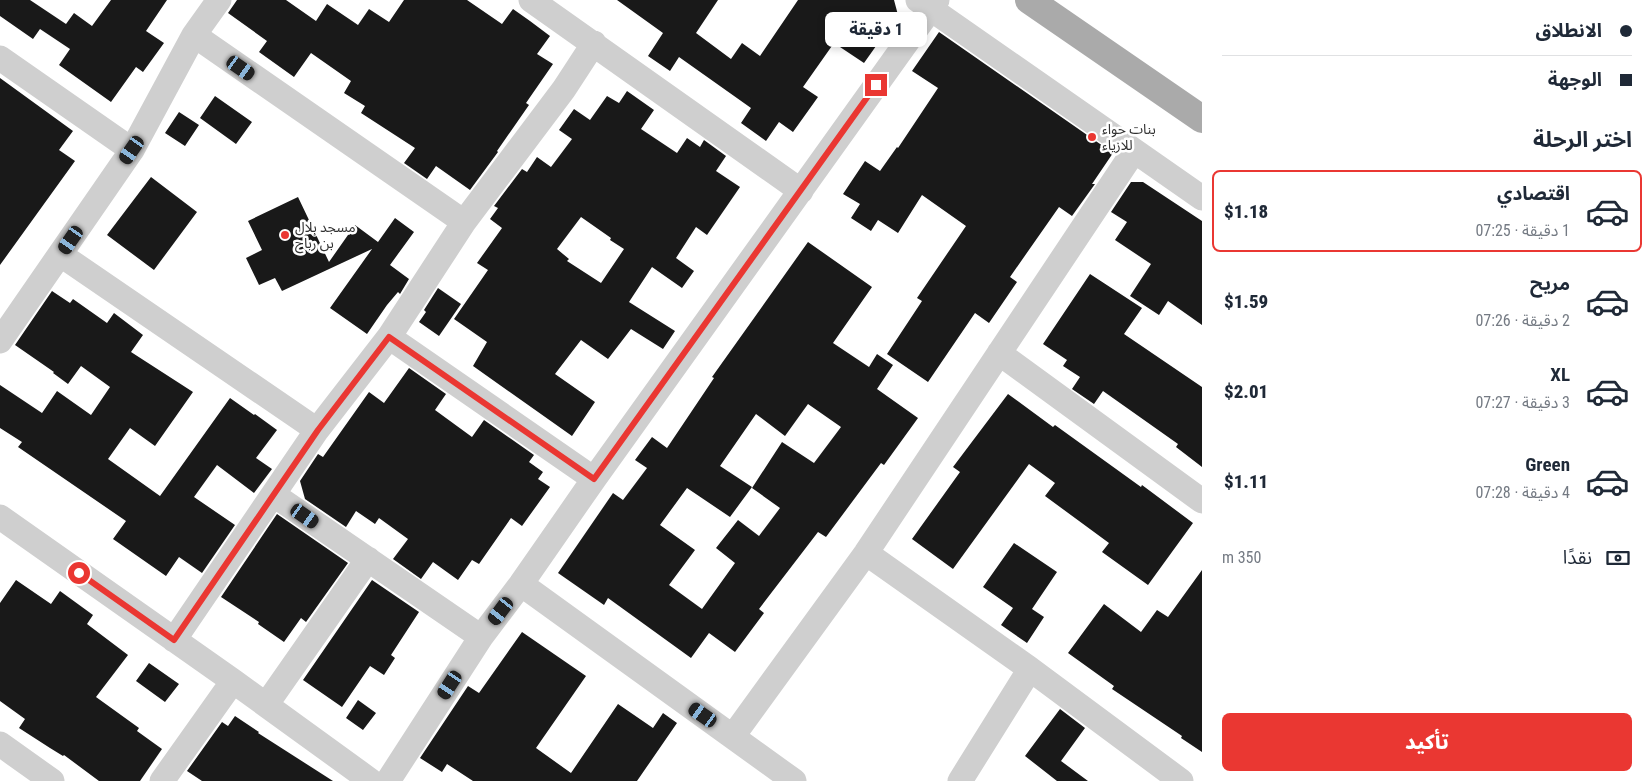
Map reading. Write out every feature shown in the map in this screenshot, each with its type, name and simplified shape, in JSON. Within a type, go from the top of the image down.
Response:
[{"type":"main road","points":[[1029,0],[1202,119]]},
{"type":"street","points":[[0,341],[132,150],[194,35],[219,0]]},
{"type":"street","points":[[531,0],[800,191]]},
{"type":"street","points":[[388,781],[481,637],[521,584],[800,191],[929,3],[1202,198]]},
{"type":"street","points":[[194,35],[464,222]]},
{"type":"street","points":[[174,640],[318,430],[389,337],[464,222],[564,89],[594,43]]},
{"type":"street","points":[[0,58],[132,150]]},
{"type":"street","points":[[733,736],[866,553],[1134,151]]},
{"type":"street","points":[[61,255],[318,430]]},
{"type":"street","points":[[389,337],[594,479]]},
{"type":"street","points":[[999,353],[1202,500]]},
{"type":"street","points":[[274,495],[481,637]]},
{"type":"street","points":[[0,517],[233,680],[372,781]]},
{"type":"street","points":[[866,553],[1030,669],[1181,781]]},
{"type":"street","points":[[266,705],[368,560]]},
{"type":"street","points":[[521,584],[794,781]]},
{"type":"street","points":[[960,781],[1030,669]]},
{"type":"street","points":[[162,781],[233,680]]},
{"type":"street","points":[[0,744],[52,781]]},
{"type":"building","points":[[0,0],[30,0],[66,24],[74,13],[92,26],[111,0],[167,0],[146,31],[164,43],[143,72],[136,67],[111,102],[59,65],[70,49],[40,29],[33,39],[0,16]]},
{"type":"building","points":[[237,0],[286,0],[316,21],[327,4],[358,25],[369,9],[389,22],[404,0],[467,0],[502,24],[513,9],[550,36],[537,54],[553,64],[526,103],[529,105],[470,190],[436,166],[427,179],[404,163],[415,148],[361,113],[365,106],[344,93],[351,81],[311,53],[294,77],[259,52],[267,41],[228,13]]},
{"type":"building","points":[[617,0],[718,0],[696,33],[731,59],[742,43],[760,56],[798,0],[894,0],[898,15],[864,63],[834,43],[803,87],[818,97],[793,132],[779,122],[766,141],[741,123],[751,108],[679,57],[670,71],[648,56],[663,33]]},
{"type":"building","points":[[939,32],[1113,153],[1092,184],[1095,184],[1072,216],[1059,207],[1010,277],[1017,282],[989,323],[975,313],[928,382],[887,354],[922,301],[917,298],[966,226],[922,195],[898,233],[878,220],[871,231],[851,218],[860,204],[843,194],[865,161],[880,171],[898,148],[938,88],[912,71]]},
{"type":"building","points":[[0,78],[73,131],[59,150],[75,161],[0,265]]},
{"type":"building","points":[[627,91],[654,110],[641,129],[677,153],[687,138],[700,147],[704,140],[726,156],[716,171],[740,187],[707,235],[696,227],[676,258],[694,271],[682,288],[652,267],[629,302],[675,331],[663,349],[631,329],[608,359],[581,340],[555,374],[595,402],[572,436],[473,366],[487,342],[454,319],[488,270],[477,263],[502,228],[490,219],[498,208],[494,206],[522,169],[527,172],[537,157],[551,167],[572,139],[559,130],[574,109],[590,120],[607,96],[619,103]],"holes":[[[581,217],[611,238],[610,240],[624,249],[601,283],[567,261],[569,259],[557,249]]]},
{"type":"building","points":[[215,96],[252,122],[236,144],[200,118]]},
{"type":"building","points":[[179,112],[199,125],[185,146],[165,133]]},
{"type":"building","points":[[151,177],[197,212],[154,270],[107,235]]},
{"type":"building","points":[[1131,182],[1143,182],[1202,221],[1202,325],[1168,301],[1159,315],[1130,296],[1151,264],[1115,240],[1127,222],[1111,212]]},
{"type":"building","points":[[298,197],[329,262],[355,225],[378,242],[395,218],[414,232],[390,265],[409,279],[400,294],[398,292],[387,305],[367,334],[330,308],[372,249],[282,291],[275,278],[259,285],[246,258],[262,250],[248,221]]},
{"type":"building","points":[[808,242],[872,287],[833,343],[869,367],[877,354],[893,365],[877,389],[918,418],[884,465],[881,463],[826,537],[818,532],[759,609],[764,613],[735,652],[709,633],[691,658],[608,598],[604,605],[558,573],[613,493],[623,500],[647,468],[635,460],[652,437],[667,448],[714,378],[712,377]],"holes":[[[808,404],[841,427],[814,463],[782,442],[752,488],[780,508],[759,536],[738,520],[716,548],[735,563],[702,609],[669,585],[695,550],[660,525],[687,488],[730,517],[752,487],[720,466],[756,414],[785,436]]]},
{"type":"building","points":[[1090,274],[1142,308],[1124,334],[1202,387],[1202,467],[1176,447],[1178,444],[1103,391],[1094,404],[1072,389],[1080,377],[1063,366],[1067,360],[1043,344]]},
{"type":"building","points":[[438,288],[461,304],[439,336],[419,322]]},
{"type":"building","points":[[52,291],[70,303],[73,299],[107,323],[114,313],[143,335],[131,352],[193,392],[155,446],[130,428],[108,459],[160,496],[230,398],[277,430],[256,458],[272,469],[254,493],[217,465],[194,497],[235,525],[202,573],[179,557],[166,576],[113,539],[126,521],[18,447],[22,442],[0,428],[0,385],[42,413],[57,391],[91,415],[110,387],[81,366],[68,384],[15,345]]},
{"type":"building","points":[[409,368],[446,394],[435,410],[472,437],[484,420],[534,455],[529,462],[543,472],[538,479],[550,487],[522,526],[511,518],[479,564],[472,560],[458,580],[433,562],[421,579],[393,559],[408,539],[379,518],[375,524],[356,511],[346,527],[305,499],[300,481],[318,454],[323,457],[369,392],[384,403]]},
{"type":"building","points":[[1008,394],[1053,427],[1055,425],[1141,487],[1142,485],[1193,523],[1148,585],[1102,552],[1109,543],[1045,496],[1055,483],[1029,464],[953,569],[912,539],[960,472],[953,467]]},
{"type":"building","points":[[277,514],[348,563],[306,622],[301,618],[284,642],[258,624],[259,622],[221,597]]},
{"type":"building","points":[[1014,543],[1057,572],[1032,609],[1044,617],[1027,643],[1001,625],[1013,608],[983,587]]},
{"type":"building","points":[[1202,570],[1202,752],[1181,738],[1182,736],[1112,689],[1114,686],[1068,653],[1104,604],[1141,632],[1157,610],[1168,617]]},
{"type":"building","points":[[16,580],[51,604],[60,591],[93,615],[87,624],[128,655],[96,697],[139,728],[137,731],[162,749],[140,781],[99,781],[64,755],[19,728],[25,719],[0,701],[0,603]]},
{"type":"building","points":[[372,580],[419,612],[391,655],[395,658],[384,675],[370,666],[342,707],[303,680]]},
{"type":"building","points":[[522,632],[586,676],[536,748],[571,773],[618,704],[653,728],[663,713],[677,723],[637,781],[473,781],[447,764],[442,772],[420,758],[468,686],[479,693]]},
{"type":"building","points":[[149,663],[179,684],[165,702],[136,681]]},
{"type":"building","points":[[358,700],[376,713],[363,730],[346,718]]},
{"type":"building","points":[[1060,709],[1085,728],[1061,761],[1088,781],[1057,781],[1025,756]]},
{"type":"building","points":[[235,716],[333,781],[202,781],[187,771],[222,722],[228,726]]},
{"type":"place","name":"بنات حواء للازياء","points":[[1092,137]]},
{"type":"place","name":"مسجد بلال بن رباح","points":[[285,235]]},
{"type":"route","points":[[79,573],[174,640],[318,430],[389,337],[594,479],[876,85]]}]
